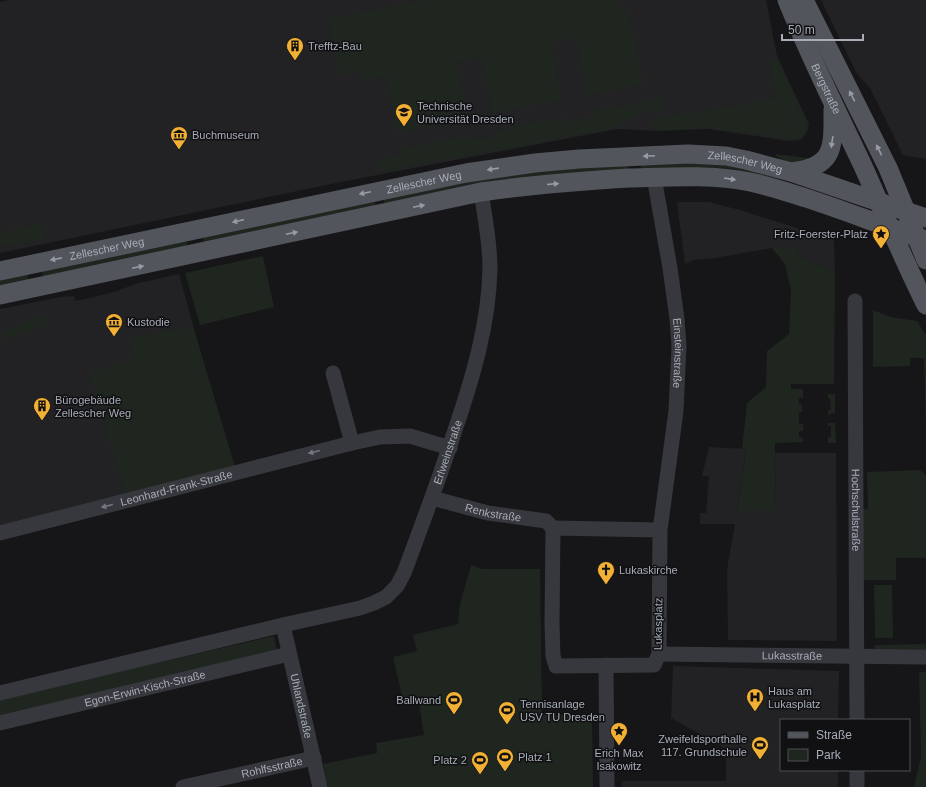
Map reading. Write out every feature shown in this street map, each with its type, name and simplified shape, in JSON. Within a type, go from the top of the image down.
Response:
[{"type":"main road","name":"Bergstraße","points":[[787,0],[806,47],[878,201]]},
{"type":"main road","points":[[804,0],[888,168],[905,211],[921,239],[926,260]]},
{"type":"main road","points":[[791,172],[811,168],[825,159],[830,152],[833,137],[833,103]]},
{"type":"main road","name":"Zellescher Weg","points":[[0,271],[392,187],[466,173],[535,163],[579,159],[707,155],[746,160],[791,172],[878,201]]},
{"type":"main road","name":"Zellescher Weg","points":[[0,296],[481,192],[515,187],[591,180],[691,176],[725,178],[773,187],[889,227]]},
{"type":"main road","points":[[878,201],[926,218]]},
{"type":"main road","points":[[878,201],[906,265],[926,305]]},
{"type":"main road","points":[[889,227],[921,239]]},
{"type":"street","name":"Einsteinstraße","points":[[654,177],[671,275],[677,319],[678,346],[676,411],[660,530]]},
{"type":"street","name":"Erlweinstraße","points":[[283,625],[360,608],[386,597],[397,586],[404,573],[450,448],[476,365],[481,341],[490,270],[489,241],[481,192]]},
{"type":"street","name":"Hochschulstraße","points":[[855,301],[857,719]]},
{"type":"street","points":[[333,373],[352,443]]},
{"type":"street","name":"Leonhard-Frank-Straße","points":[[0,533],[380,437],[410,436],[450,448]]},
{"type":"street","name":"Renkstraße","points":[[432,498],[488,513],[546,521],[553,528]]},
{"type":"street","points":[[553,528],[660,530]]},
{"type":"street","name":"Lukasplatz","points":[[553,528],[552,624],[553,656],[556,666],[654,666],[659,654],[660,530]]},
{"type":"street","points":[[0,693],[283,625]]},
{"type":"street","name":"Uhlandstraße","points":[[283,625],[320,787]]},
{"type":"street","name":"Egon-Erwin-Kisch-Straße","points":[[0,723],[289,654]]},
{"type":"street","name":"Lukasstraße","points":[[659,654],[926,657]]},
{"type":"street","points":[[606,665],[608,787]]},
{"type":"street","name":"Rohlfsstraße","points":[[184,787],[314,758]]},
{"type":"street","points":[[857,771],[857,787]]},
{"type":"shaded area","name":"Technische Universität Dresden","points":[[9,0],[766,0],[777,56],[809,124],[807,132],[801,140],[789,141],[708,129],[657,131],[617,129],[336,183],[0,253],[0,2]]},
{"type":"shaded area","points":[[821,0],[926,0],[926,159],[903,155],[870,88],[857,74]]},
{"type":"shaded area","points":[[677,202],[709,202],[740,210],[834,240],[835,272],[804,258],[796,248],[772,248],[715,258],[694,260],[685,264]]},
{"type":"shaded area","points":[[179,274],[209,384],[235,467],[0,528],[0,309],[61,297],[74,296],[75,301],[117,291],[135,284]]},
{"type":"shaded area","points":[[709,447],[746,449],[737,510],[776,510],[775,453],[836,453],[837,641],[728,640],[727,569],[735,524],[700,524],[700,513],[706,513],[709,476],[702,476]]},
{"type":"shaded area","name":"Haus am Lukasplatz","points":[[673,666],[839,671],[838,719],[780,719],[780,771],[838,771],[838,787],[622,787],[622,781],[726,781],[726,749],[671,718]]},
{"type":"green space","points":[[428,0],[613,0],[629,14],[644,84],[587,95],[576,38],[551,43],[562,100],[492,113],[481,56],[456,62],[468,119],[397,132],[386,75],[361,80],[359,71],[339,75],[330,18]]},
{"type":"green space","points":[[778,60],[800,107],[789,123],[769,136],[707,128],[657,131],[653,128],[653,121],[656,119],[692,111],[693,114],[776,98],[769,62]]},
{"type":"green space","points":[[662,99],[662,108],[645,112],[612,129],[379,172],[376,160],[401,155],[400,149],[471,135],[472,140],[496,136],[496,131],[566,117],[567,122],[592,117],[591,112]]},
{"type":"green space","points":[[801,110],[806,120],[807,127],[802,137],[792,140],[772,137],[789,126]]},
{"type":"green space","points":[[776,154],[808,158],[806,165],[787,162],[776,156]]},
{"type":"green space","points":[[697,161],[759,170],[796,183],[734,169],[706,167],[641,172],[641,162]]},
{"type":"green space","points":[[628,163],[629,172],[385,207],[383,196],[458,181]]},
{"type":"green space","points":[[374,198],[376,209],[205,246],[202,235]]},
{"type":"green space","points":[[42,223],[46,239],[0,246],[0,233]]},
{"type":"green space","points":[[186,239],[188,249],[43,280],[42,269]]},
{"type":"green space","points":[[772,248],[796,248],[804,258],[835,272],[834,384],[791,384],[791,389],[803,389],[803,398],[799,398],[799,404],[802,405],[802,412],[799,412],[799,424],[803,424],[803,431],[799,431],[799,437],[803,438],[803,442],[775,443],[776,510],[737,511],[746,450],[742,449],[747,403],[766,387],[767,351],[789,334],[791,291],[785,264]]},
{"type":"green space","points":[[263,256],[274,307],[200,325],[185,273]]},
{"type":"green space","points":[[27,272],[29,283],[0,289],[0,278]]},
{"type":"green space","points":[[873,310],[890,317],[917,321],[926,335],[926,437],[924,358],[910,358],[910,366],[873,367]]},
{"type":"green space","points":[[45,313],[48,324],[6,339],[1,334],[38,315]]},
{"type":"green space","points":[[193,326],[235,467],[126,496],[90,373],[134,359],[130,339]]},
{"type":"green space","points":[[828,394],[835,394],[835,413],[831,413],[831,415],[828,415],[828,410],[831,410]]},
{"type":"green space","points":[[828,423],[835,423],[836,443],[828,443],[828,437],[831,437],[831,426],[828,426]]},
{"type":"green space","points":[[920,470],[926,475],[926,558],[896,558],[896,580],[859,580],[858,510],[868,509],[867,472]]},
{"type":"green space","name":"Tennisanlage USV TU Dresden","points":[[471,565],[482,569],[540,569],[542,714],[592,716],[593,787],[328,787],[323,764],[377,753],[376,743],[424,735],[418,697],[403,700],[393,657],[417,651],[413,635],[458,624],[460,604]]},
{"type":"green space","points":[[874,585],[892,585],[893,638],[875,638]]},
{"type":"green space","points":[[274,636],[277,652],[0,719],[0,699]]},
{"type":"green space","points":[[926,644],[926,649],[874,649],[875,645]]},
{"type":"green space","points":[[919,672],[926,672],[926,787],[914,787],[921,757]]},
{"type":"place","name":"Trefftz-Bau","points":[[295,61]]},
{"type":"place","name":"Technische Universität Dresden","points":[[404,127]]},
{"type":"place","name":"Buchmuseum","points":[[179,150]]},
{"type":"place","name":"Fritz-Foerster-Platz","points":[[881,249]]},
{"type":"place","name":"Kustodie","points":[[114,337]]},
{"type":"place","name":"Bürogebäude Zellescher Weg","points":[[42,421]]},
{"type":"place","name":"Lukaskirche","points":[[606,585]]},
{"type":"place","name":"Haus am Lukasplatz","points":[[755,712]]},
{"type":"place","name":"Ballwand","points":[[454,715]]},
{"type":"place","name":"Tennisanlage USV TU Dresden","points":[[507,725]]},
{"type":"place","name":"Erich Max Isakowitz","points":[[619,746]]},
{"type":"place","name":"Zweifeldsporthalle 117. Grundschule","points":[[760,760]]},
{"type":"place","name":"Platz 1","points":[[505,772]]},
{"type":"place","name":"Platz 2","points":[[480,775]]}]
